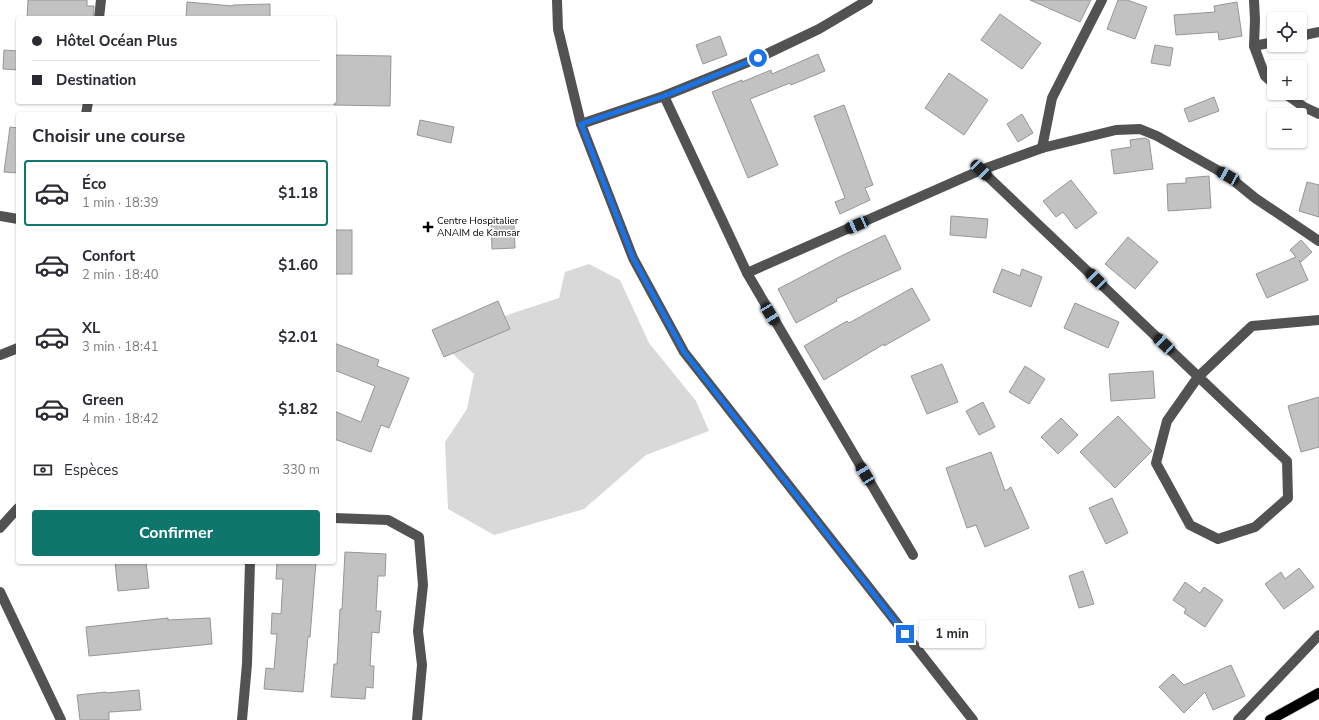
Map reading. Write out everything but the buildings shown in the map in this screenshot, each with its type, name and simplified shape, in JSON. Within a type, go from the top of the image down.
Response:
[{"type":"main road","points":[[1270,720],[1319,693]]},
{"type":"street","points":[[99,16],[101,0]]},
{"type":"street","points":[[557,0],[558,29],[581,124],[633,258],[684,352],[972,720]]},
{"type":"street","points":[[581,124],[664,96],[758,58],[819,29],[868,0]]},
{"type":"street","points":[[1042,148],[1052,98],[1102,0]]},
{"type":"street","points":[[1254,0],[1256,20],[1254,46],[1267,78]]},
{"type":"street","points":[[1307,35],[1319,32]]},
{"type":"street","points":[[1254,46],[1267,43]]},
{"type":"street","points":[[664,96],[747,273],[913,555]]},
{"type":"street","points":[[1296,100],[1319,114]]},
{"type":"street","points":[[747,273],[981,170],[1042,148],[1116,130],[1140,129],[1156,136],[1228,176],[1256,198],[1319,241]]},
{"type":"street","points":[[981,170],[1198,377],[1287,461],[1288,498],[1255,527],[1218,539],[1190,525],[1156,463],[1167,421],[1198,377],[1252,326],[1319,320]]},
{"type":"street","points":[[0,216],[16,219]]},
{"type":"street","points":[[0,355],[16,349]]},
{"type":"street","points":[[0,528],[16,510]]},
{"type":"street","points":[[336,518],[388,520],[419,537],[423,585],[418,631],[422,665],[417,720]]},
{"type":"street","points":[[242,720],[247,664],[250,564]]},
{"type":"street","points":[[0,592],[61,720]]},
{"type":"street","points":[[1238,720],[1319,635]]},
{"type":"shaded area","points":[[589,264],[620,280],[649,343],[696,401],[709,431],[646,455],[584,509],[494,535],[448,509],[445,442],[467,409],[474,374],[451,352],[456,336],[513,313],[559,298],[565,272]]},
{"type":"place","name":"Centre Hospitalier ANAIM de Kamsar","points":[[428,227]]},
{"type":"route","points":[[758,58],[664,96],[581,124],[633,258],[684,352],[905,634]]}]
